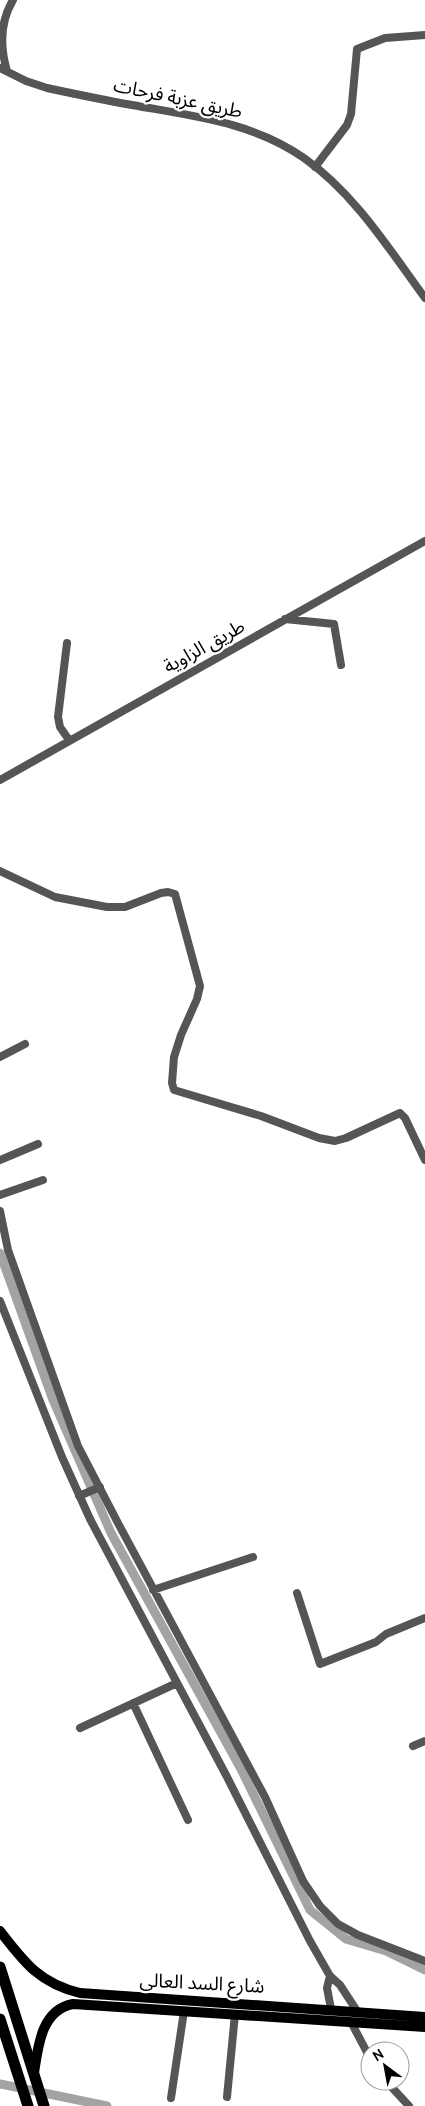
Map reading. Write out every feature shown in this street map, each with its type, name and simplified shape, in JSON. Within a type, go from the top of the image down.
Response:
[{"type":"highway","points":[[0,1967],[44,2106]]},
{"type":"highway","points":[[0,2020],[27,2105]]},
{"type":"main road","name":"شارع السد العالى","points":[[0,1931],[34,1972],[67,1990],[88,1994],[331,2009],[425,2017]]},
{"type":"main road","name":"شارع السد العالى","points":[[35,2076],[37,2050],[44,2029],[52,2014],[61,2007],[72,2004],[425,2027]]},
{"type":"main road","points":[[253,2016],[255,2004]]},
{"type":"main road","points":[[0,2032],[9,2047]]},
{"type":"street","name":"طريق عزبة فرحات","points":[[13,0],[4,19],[0,38],[3,69],[26,81],[47,88],[227,122],[274,141],[315,167],[360,211],[425,298]]},
{"type":"street","points":[[315,167],[347,125],[351,114],[357,49],[385,38],[425,35]]},
{"type":"street","name":"طريق الزاوية","points":[[0,780],[425,541]]},
{"type":"street","points":[[285,619],[334,624],[341,666]]},
{"type":"street","points":[[67,643],[58,718],[60,727],[69,740]]},
{"type":"street","points":[[0,871],[55,897],[107,907],[125,907],[160,893],[168,892],[175,894],[200,986],[174,1057],[172,1083],[174,1090],[261,1116],[319,1138],[335,1141],[346,1138],[400,1113],[405,1118],[425,1160]]},
{"type":"street","points":[[0,1057],[25,1044]]},
{"type":"street","points":[[0,1160],[38,1144]]},
{"type":"street","points":[[0,1194],[44,1180]]},
{"type":"street","points":[[0,1211],[8,1250],[38,1329],[78,1446],[90,1491],[153,1590],[265,1797],[303,1881],[328,1915],[358,1935],[425,1961]]},
{"type":"street","points":[[0,1301],[3,1318],[90,1491],[177,1683],[310,1942],[330,1976],[340,1985],[357,2012]]},
{"type":"street","points":[[153,1590],[253,1557]]},
{"type":"street","points":[[297,1593],[320,1664],[376,1642],[386,1634],[425,1618]]},
{"type":"street","points":[[80,1728],[177,1683]]},
{"type":"street","points":[[134,1703],[188,1820]]},
{"type":"street","points":[[413,1746],[425,1741]]},
{"type":"street","points":[[330,1976],[327,1988],[331,2009]]},
{"type":"street","points":[[171,2098],[184,2011]]},
{"type":"street","points":[[227,2097],[235,2014]]},
{"type":"street","points":[[351,2022],[361,2041]]},
{"type":"street","points":[[395,2091],[409,2106]]},
{"type":"waterway","points":[[0,1253],[53,1400],[111,1533],[241,1769],[310,1910],[346,1939],[386,1951],[425,1970]]},
{"type":"waterway","points":[[0,2084],[107,2106]]}]
